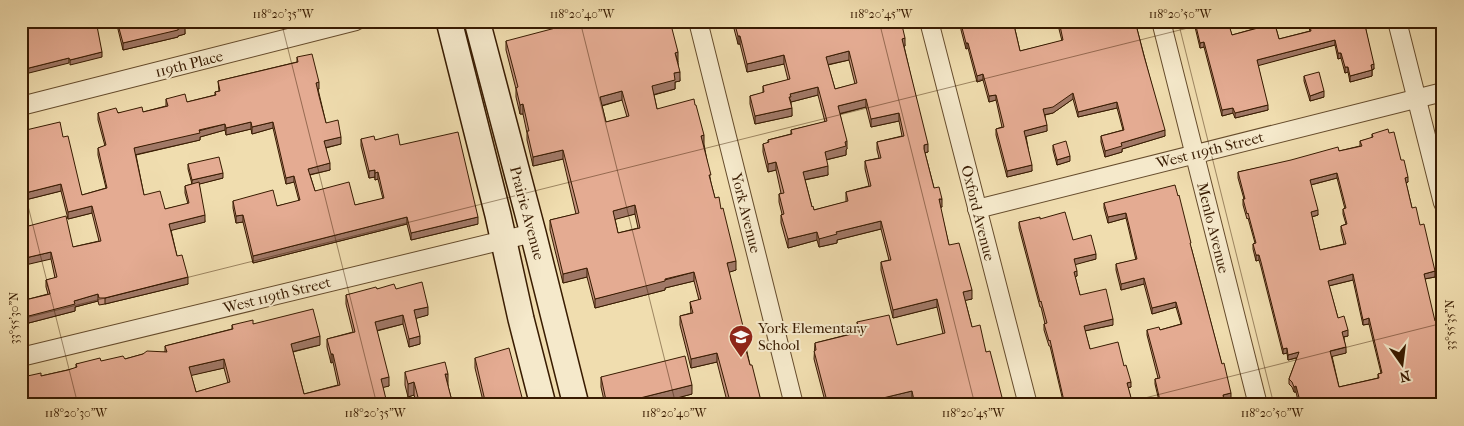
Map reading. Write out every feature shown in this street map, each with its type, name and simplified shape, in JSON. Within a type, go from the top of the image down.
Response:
[{"type":"main road","name":"Prairie Avenue","points":[[449,21],[543,405]]},
{"type":"main road","name":"Prairie Avenue","points":[[476,21],[533,233],[576,405]]},
{"type":"street","name":"119th Place","points":[[21,106],[356,21]]},
{"type":"street","name":"York Avenue","points":[[698,21],[794,405]]},
{"type":"street","name":"Oxford Avenue","points":[[929,21],[1028,405]]},
{"type":"street","name":"Menlo Avenue","points":[[1161,21],[1258,405]]},
{"type":"street","points":[[1397,21],[1443,203]]},
{"type":"street","name":"West 119th Street","points":[[977,209],[1443,92]]},
{"type":"street","name":"West 119th Street","points":[[21,357],[533,233]]},
{"type":"building","points":[[21,21],[96,21],[102,52],[21,70]]},
{"type":"building","points":[[117,21],[184,21],[185,27],[123,43]]},
{"type":"building","points":[[582,21],[670,21],[678,52],[675,53],[680,72],[674,73],[675,80],[652,86],[657,109],[694,99],[704,135],[701,136],[711,175],[709,175],[715,198],[719,197],[721,209],[723,208],[736,261],[727,263],[746,338],[743,339],[762,405],[731,405],[717,353],[691,359],[680,316],[693,313],[690,302],[701,299],[694,272],[595,299],[587,268],[563,274],[550,220],[579,213],[563,150],[533,157],[523,104],[520,105],[516,88],[518,87],[506,41]],"holes":[[[622,91],[629,116],[606,122],[600,97]],[[635,205],[640,228],[618,233],[613,211]]]},
{"type":"building","points":[[734,21],[901,21],[905,38],[902,39],[928,144],[924,145],[924,149],[934,188],[939,187],[942,199],[939,199],[949,245],[959,243],[972,290],[963,292],[972,327],[980,325],[986,352],[990,351],[1004,405],[915,405],[912,391],[859,405],[828,405],[814,351],[816,350],[815,343],[860,332],[857,322],[889,315],[897,345],[945,333],[937,299],[893,310],[881,262],[891,260],[881,221],[836,232],[837,234],[819,239],[817,232],[788,239],[781,215],[784,214],[779,194],[784,193],[776,162],[768,164],[763,144],[769,142],[768,140],[792,134],[791,130],[827,121],[818,87],[790,94],[792,108],[755,116],[750,96],[764,92],[763,86],[790,79],[784,55],[747,64],[740,36],[738,36]],"holes":[[[849,51],[857,83],[835,89],[826,57]],[[866,99],[871,119],[899,113],[904,136],[877,142],[881,158],[865,161],[871,186],[846,192],[848,201],[814,210],[803,172],[828,166],[825,152],[846,146],[845,142],[847,141],[838,106]]]},
{"type":"building","points":[[964,21],[1013,21],[1020,51],[1063,40],[1059,21],[1135,21],[1165,130],[1121,143],[1122,146],[1105,151],[1101,136],[1124,130],[1117,102],[1078,112],[1073,93],[1053,107],[1043,109],[1047,125],[1024,131],[1032,165],[1007,171],[996,129],[1004,127],[996,95],[989,96],[983,74],[977,76],[961,24]]},
{"type":"building","points":[[1193,21],[1227,21],[1232,35],[1258,28],[1256,21],[1274,21],[1279,39],[1311,31],[1309,21],[1364,21],[1374,64],[1371,65],[1372,70],[1350,76],[1341,53],[1338,53],[1335,40],[1257,60],[1268,105],[1235,113],[1233,108],[1222,110],[1204,42],[1200,43],[1195,22]]},
{"type":"building","points":[[1443,21],[1443,36],[1441,36],[1437,22]]},
{"type":"building","points":[[312,54],[319,82],[316,83],[326,123],[338,120],[341,137],[324,141],[330,163],[308,169],[315,191],[349,182],[355,205],[384,198],[378,172],[375,173],[375,170],[369,171],[361,139],[374,136],[375,140],[398,134],[400,145],[458,132],[478,217],[411,233],[407,217],[253,256],[243,215],[236,216],[233,201],[273,190],[277,206],[300,200],[294,176],[286,178],[273,122],[252,127],[251,122],[226,128],[225,124],[199,130],[200,133],[134,148],[144,195],[160,191],[165,209],[189,203],[185,186],[199,182],[205,215],[169,224],[177,256],[182,255],[188,277],[105,298],[99,298],[98,294],[74,301],[75,304],[21,318],[21,301],[50,294],[46,280],[57,277],[51,252],[21,259],[21,228],[66,216],[73,247],[101,241],[92,206],[68,212],[61,184],[21,194],[21,133],[26,132],[26,130],[60,122],[63,137],[68,136],[82,195],[107,188],[98,148],[106,145],[98,113],[116,108],[118,113],[142,107],[143,112],[168,106],[166,99],[185,94],[187,102],[216,95],[215,92],[220,91],[218,81],[298,62],[297,57]]},
{"type":"building","points":[[1319,72],[1324,91],[1310,96],[1304,76]]},
{"type":"building","points":[[1388,129],[1389,133],[1394,132],[1401,160],[1404,160],[1408,177],[1405,178],[1412,208],[1416,207],[1420,225],[1424,224],[1435,271],[1424,274],[1435,321],[1443,319],[1443,405],[1301,405],[1296,386],[1294,387],[1289,379],[1299,352],[1288,355],[1287,348],[1283,349],[1259,255],[1256,255],[1253,244],[1256,243],[1243,199],[1245,199],[1238,172],[1338,147],[1339,151],[1362,146],[1360,141],[1373,137],[1372,134]],"holes":[[[1337,173],[1346,208],[1343,209],[1347,224],[1341,226],[1346,244],[1320,250],[1311,212],[1318,210],[1310,180]],[[1353,274],[1363,320],[1369,318],[1382,373],[1378,374],[1379,378],[1339,387],[1330,351],[1346,347],[1342,332],[1348,330],[1344,316],[1338,318],[1328,281]]]},
{"type":"building","points":[[1066,141],[1070,156],[1057,160],[1053,145]]},
{"type":"building","points":[[219,157],[223,173],[192,180],[188,164]]},
{"type":"building","points":[[1175,185],[1231,393],[1223,395],[1225,405],[1161,405],[1155,379],[1160,378],[1147,330],[1159,327],[1160,330],[1182,324],[1176,302],[1152,308],[1144,278],[1121,284],[1116,264],[1137,259],[1126,213],[1108,217],[1104,203]]},
{"type":"building","points":[[1065,212],[1073,240],[1091,235],[1096,254],[1074,259],[1077,271],[1074,272],[1080,295],[1106,289],[1113,319],[1084,326],[1090,349],[1118,342],[1124,366],[1126,365],[1131,382],[1127,383],[1133,405],[1060,405],[1060,402],[1064,401],[1050,340],[1044,324],[1047,323],[1019,222],[1040,217],[1040,219]]},
{"type":"building","points":[[422,282],[428,307],[414,310],[420,336],[409,339],[403,315],[375,322],[389,377],[381,379],[386,399],[367,405],[202,405],[201,402],[192,405],[21,405],[21,379],[24,379],[23,377],[41,373],[41,376],[68,370],[77,367],[76,364],[100,358],[101,361],[123,356],[125,359],[147,351],[167,352],[165,346],[233,329],[232,325],[253,320],[253,324],[313,309],[320,336],[291,344],[304,394],[340,385],[333,354],[331,354],[327,339],[355,332],[346,295],[394,284],[396,289]],"holes":[[[224,359],[230,382],[196,392],[189,367]]]},
{"type":"building","points":[[509,348],[524,405],[486,405],[475,358]]},
{"type":"building","points":[[685,356],[692,385],[607,405],[601,377]]},
{"type":"building","points":[[445,362],[448,374],[445,374],[453,405],[420,405],[414,382],[408,384],[405,372]]},
{"type":"place","name":"York Elementary School","points":[[741,358]]}]
